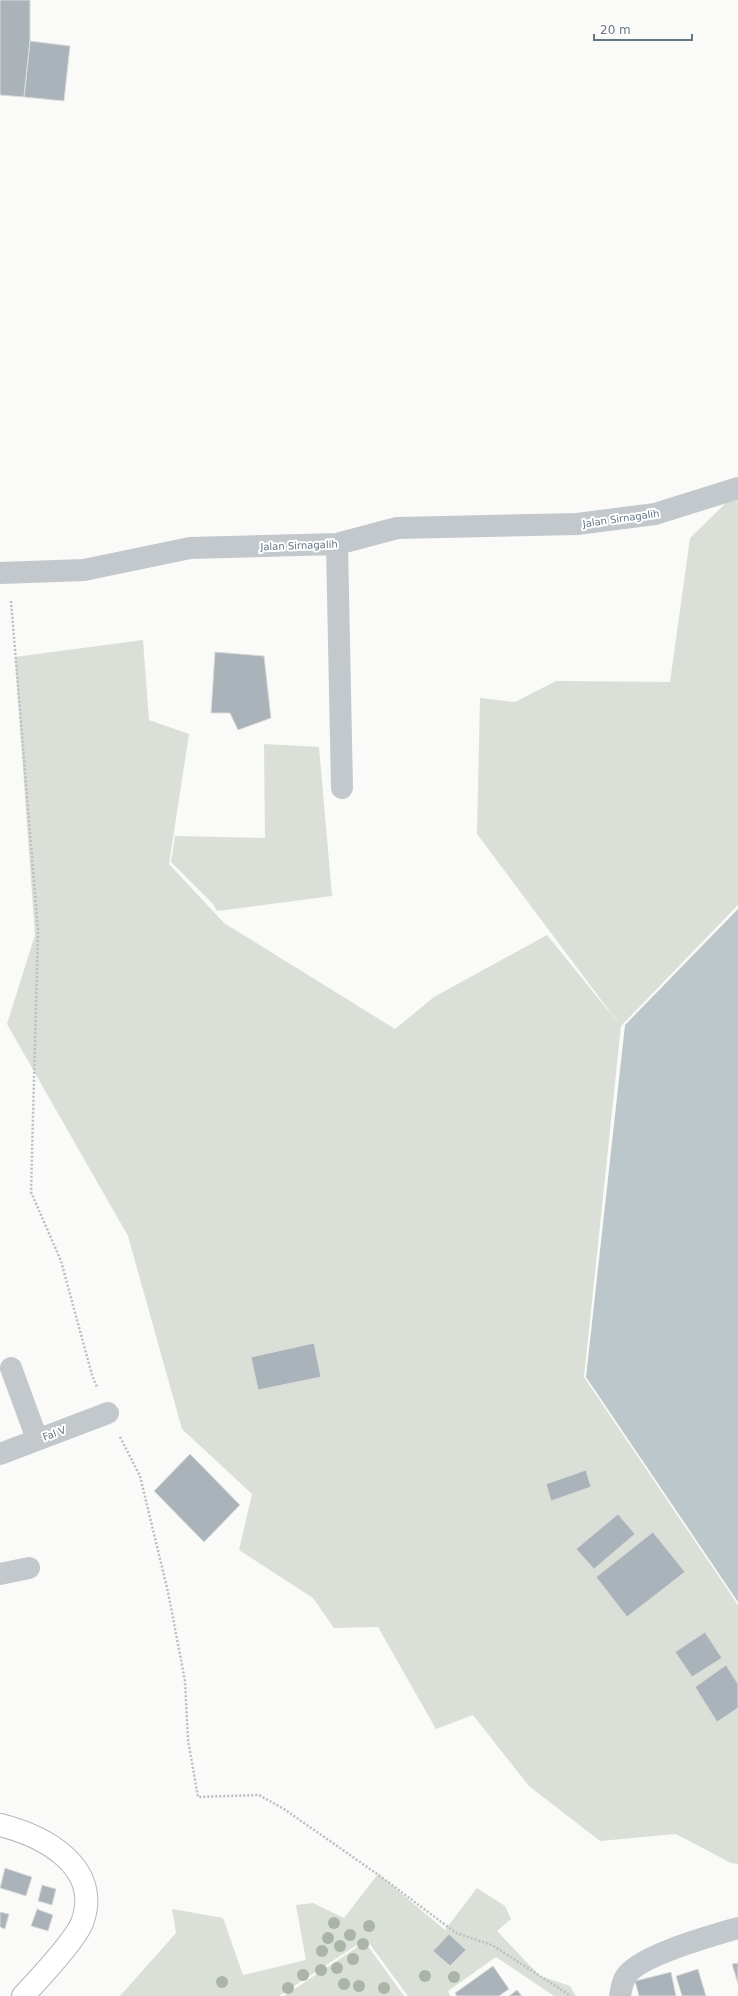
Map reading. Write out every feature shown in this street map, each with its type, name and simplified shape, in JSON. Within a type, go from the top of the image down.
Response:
[{"type":"main road","points":[[0,1825],[29,1835],[55,1848],[71,1861],[81,1878],[86,1894],[85,1910],[81,1924],[50,1965],[23,1996]]},
{"type":"street","name":"Jalan Sirnagalih","points":[[4,573],[84,570],[190,548],[337,544],[396,528],[577,524],[655,514],[738,488]]},
{"type":"street","points":[[337,544],[342,788]]},
{"type":"street","points":[[11,1368],[37,1439]]},
{"type":"street","name":"Fal V","points":[[0,1454],[108,1413]]},
{"type":"street","points":[[0,1574],[29,1568]]},
{"type":"street","points":[[620,1996],[625,1978],[636,1966],[670,1950],[738,1928]]},
{"type":"path","points":[[4,573],[38,931],[31,1192],[61,1261],[92,1375],[108,1413],[140,1476],[168,1592],[185,1681],[188,1740],[198,1797],[259,1795],[284,1809],[380,1876],[456,1934],[492,1944],[571,1996]]},
{"type":"shaded area","points":[[738,497],[738,905],[621,1026],[584,1377],[738,1605],[738,1864],[731,1863],[676,1834],[600,1841],[529,1786],[473,1715],[436,1729],[378,1627],[334,1628],[313,1598],[239,1550],[252,1494],[182,1429],[128,1236],[7,1024],[35,935],[15,657],[143,640],[149,720],[189,734],[169,864],[224,923],[395,1029],[434,997],[547,935],[620,1025],[477,834],[480,698],[515,702],[556,681],[670,682],[690,538],[730,499]]},
{"type":"shaded area","points":[[264,744],[319,747],[332,896],[217,911],[213,904],[171,862],[175,836],[265,838]]},
{"type":"shaded area","points":[[738,909],[738,1602],[586,1377],[625,1025]]},
{"type":"shaded area","points":[[378,1874],[445,1930],[477,1888],[505,1906],[511,1919],[497,1931],[540,1976],[570,1986],[576,1996],[554,1996],[496,1957],[448,1991],[450,1996],[408,1996],[366,1939],[279,1996],[120,1996],[176,1933],[172,1909],[223,1918],[243,1975],[306,1960],[296,1905],[313,1903],[344,1918]]},
{"type":"shaded area","points":[[365,1942],[404,1996],[284,1996]]},
{"type":"building","points":[[0,0],[30,0],[30,41],[24,97],[0,95]]},
{"type":"building","points":[[30,41],[70,46],[64,101],[24,97]]},
{"type":"building","points":[[215,652],[264,656],[271,718],[238,730],[230,713],[211,713]]},
{"type":"building","points":[[314,1343],[321,1377],[258,1390],[251,1357]]},
{"type":"building","points":[[190,1454],[240,1505],[204,1542],[154,1491]]},
{"type":"building","points":[[586,1470],[591,1487],[551,1501],[546,1484]]},
{"type":"building","points":[[618,1514],[635,1534],[594,1569],[576,1549]]},
{"type":"building","points":[[653,1532],[685,1572],[627,1617],[596,1577]]},
{"type":"building","points":[[705,1632],[722,1658],[692,1677],[675,1652]]},
{"type":"building","points":[[726,1665],[738,1684],[738,1708],[717,1722],[695,1687]]},
{"type":"building","points":[[5,1868],[32,1877],[26,1896],[0,1888]]},
{"type":"building","points":[[42,1885],[56,1889],[52,1905],[38,1901]]},
{"type":"building","points":[[37,1909],[53,1915],[48,1931],[31,1926]]},
{"type":"building","points":[[0,1912],[9,1914],[5,1929],[0,1927]]},
{"type":"building","points":[[449,1934],[466,1950],[450,1966],[433,1951]]},
{"type":"building","points":[[738,1963],[738,1984],[732,1964]]},
{"type":"building","points":[[493,1966],[509,1989],[499,1996],[457,1996],[455,1993]]},
{"type":"building","points":[[698,1969],[706,1996],[682,1996],[676,1976]]},
{"type":"building","points":[[671,1972],[676,1996],[639,1996],[635,1981]]},
{"type":"building","points":[[517,1990],[522,1996],[509,1996]]}]
